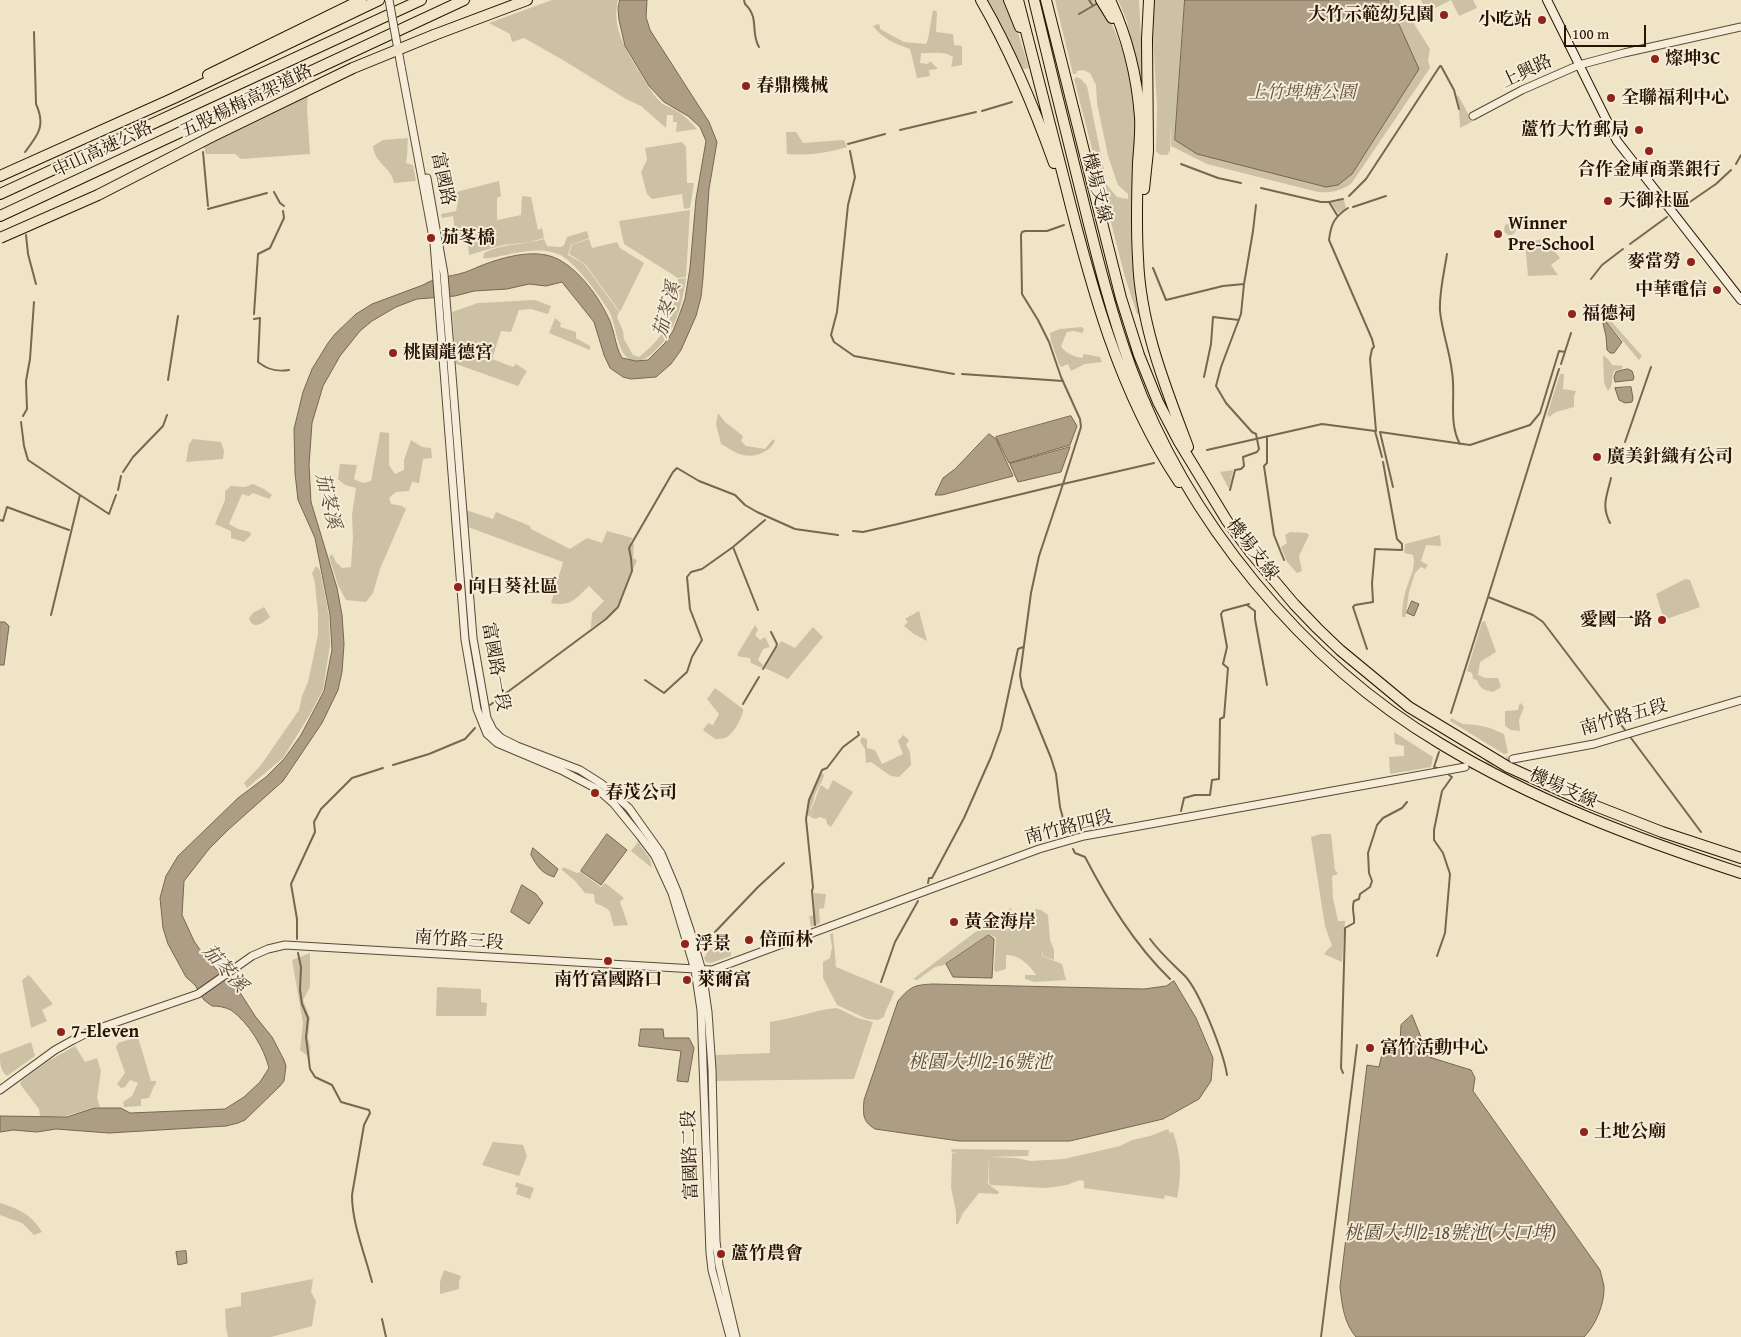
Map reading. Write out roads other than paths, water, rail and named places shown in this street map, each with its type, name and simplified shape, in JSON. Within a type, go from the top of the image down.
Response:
[{"type":"highway","points":[[121,121],[224,67],[361,0]]},
{"type":"highway","name":"五股楊梅高架道路","points":[[0,176],[174,98],[379,0]]},
{"type":"highway","points":[[379,20],[410,0]]},
{"type":"highway","name":"中山高速公路","points":[[0,194],[421,0]]},
{"type":"highway","name":"中山高速公路","points":[[0,216],[466,0]]},
{"type":"highway","name":"五股楊梅高架道路","points":[[0,238],[98,195],[213,136],[353,68],[434,35],[510,0]]},
{"type":"highway","points":[[434,35],[527,0]]},
{"type":"highway","points":[[981,0],[1020,78],[1073,216]]},
{"type":"highway","points":[[1009,0],[1039,84]]},
{"type":"highway","points":[[1018,0],[1086,270],[1104,326],[1132,397],[1167,464],[1214,529]]},
{"type":"highway","name":"機場支線","points":[[1034,0],[1099,266],[1129,362],[1166,448],[1214,529],[1264,593],[1331,661],[1384,705],[1440,743],[1523,789],[1586,817],[1667,849],[1741,872]]},
{"type":"highway","name":"機場支線","points":[[1046,0],[1121,298],[1139,354],[1158,402],[1179,442],[1227,521],[1251,553],[1294,604],[1340,650],[1409,707],[1508,767],[1588,803],[1662,832],[1741,858]]},
{"type":"highway","points":[[1101,0],[1110,14],[1129,55]]},
{"type":"highway","points":[[1110,0],[1122,27],[1140,118],[1138,258],[1141,297],[1147,328],[1166,390],[1199,476]]},
{"type":"highway","points":[[1144,0],[1147,39]]},
{"type":"highway","points":[[1138,235],[1148,152],[1147,39],[1149,0]]},
{"type":"main road","points":[[1546,0],[1617,141],[1741,300]]},
{"type":"street","name":"富國路","points":[[389,0],[440,274],[442,300]]},
{"type":"street","name":"上興路","points":[[1473,116],[1522,90],[1579,65],[1624,52],[1741,27]]},
{"type":"street","name":"富國路一段","points":[[442,300],[465,640],[477,709],[481,721],[487,734],[497,743],[576,777],[597,789],[618,808],[655,856],[672,893],[699,970]]},
{"type":"street","name":"南竹路五段","points":[[1513,759],[1594,744],[1741,700]]},
{"type":"street","name":"南竹路四段","points":[[699,970],[712,970],[1039,849],[1077,838],[1465,767]]},
{"type":"street","name":"南竹路三段","points":[[0,1090],[55,1050],[73,1040],[198,994],[252,956],[268,949],[285,945],[699,970]]},
{"type":"street","name":"富國路二段","points":[[699,970],[710,1253],[712,1270],[730,1337]]},
{"type":"street","name":"富國路二段","points":[[699,970],[708,1012],[712,1069],[716,1241],[719,1266],[736,1337]]},
{"type":"water","points":[[620,0],[647,0],[646,17],[650,30],[709,122],[717,142],[709,189],[701,297],[696,316],[681,350],[671,364],[656,377],[631,379],[623,377],[610,368],[594,322],[562,282],[546,286],[529,284],[507,289],[474,291],[455,296],[417,299],[396,307],[372,321],[360,331],[340,356],[323,386],[312,423],[309,465],[311,502],[337,588],[342,615],[344,644],[342,672],[338,690],[322,723],[283,781],[209,849],[184,881],[182,915],[194,941],[205,957],[217,970],[232,980],[255,1016],[272,1037],[286,1066],[284,1081],[245,1120],[226,1126],[109,1133],[56,1129],[37,1132],[13,1130],[0,1132],[0,1116],[67,1117],[94,1108],[121,1108],[130,1113],[225,1109],[244,1097],[260,1082],[269,1068],[260,1044],[238,1015],[231,1010],[212,1006],[204,1000],[195,985],[186,977],[168,944],[163,928],[160,898],[166,876],[178,856],[238,798],[266,777],[284,759],[301,735],[324,691],[332,650],[330,615],[315,538],[298,500],[294,429],[303,392],[312,369],[335,334],[356,314],[372,304],[428,282],[465,272],[490,262],[511,256],[533,254],[553,257],[561,261],[584,281],[610,320],[622,358],[636,361],[648,360],[665,343],[673,331],[685,299],[690,268],[696,199],[706,141],[700,127],[688,116],[664,102],[649,86],[625,46],[619,20],[618,9]]},
{"type":"water","name":"上竹埤塘公園","points":[[1185,0],[1388,0],[1419,69],[1352,174],[1338,185],[1326,187],[1197,154],[1175,140]]},
{"type":"water","points":[[1603,318],[1622,342],[1614,353],[1610,353],[1607,350]]},
{"type":"water","points":[[1628,369],[1632,371],[1633,380],[1615,382],[1616,372]]},
{"type":"water","points":[[1631,387],[1632,402],[1625,403],[1619,400],[1615,388]]},
{"type":"water","points":[[1071,416],[1077,426],[1070,445],[1009,463],[996,437]]},
{"type":"water","points":[[989,434],[996,439],[1013,476],[942,495],[935,495],[943,478],[955,469]]},
{"type":"water","points":[[1070,447],[1061,472],[1018,482],[1010,464]]},
{"type":"water","points":[[1412,601],[1419,604],[1414,616],[1407,613]]},
{"type":"water","points":[[0,622],[5,622],[9,626],[4,665],[0,665]]},
{"type":"water","points":[[607,834],[627,850],[601,885],[581,871]]},
{"type":"water","points":[[533,848],[558,869],[554,877],[537,866],[531,855]]},
{"type":"water","points":[[522,885],[536,894],[543,903],[529,924],[511,912]]},
{"type":"water","points":[[989,935],[994,939],[992,978],[953,977],[946,964]]},
{"type":"water","name":"桃園大圳2-16號池","points":[[1174,981],[1196,1018],[1213,1058],[1211,1081],[1199,1099],[1163,1119],[1070,1141],[959,1141],[875,1129],[866,1120],[864,1100],[898,1001],[913,987],[933,984],[1144,989],[1166,986]]},
{"type":"water","name":"桃園大圳2-18號池(大口埤)","points":[[1412,1015],[1429,1057],[1471,1070],[1475,1078],[1473,1091],[1600,1270],[1604,1286],[1603,1299],[1596,1320],[1584,1337],[1356,1337],[1352,1332],[1346,1320],[1340,1287],[1367,1065],[1379,1067],[1384,1045],[1400,1044],[1401,1025]]},
{"type":"water","points":[[641,1029],[663,1029],[664,1038],[689,1038],[694,1048],[688,1082],[677,1081],[681,1051],[639,1046]]},
{"type":"water","points":[[186,1251],[187,1263],[178,1265],[176,1252]]},
{"type":"waterway","points":[[744,0],[754,20],[755,36],[759,47]]},
{"type":"waterway","points":[[1089,0],[1093,6]]},
{"type":"waterway","points":[[1079,14],[1098,3]]},
{"type":"waterway","points":[[25,152],[37,135],[40,124],[36,104],[34,32]]},
{"type":"waterway","points":[[1349,196],[1366,179],[1440,66],[1454,90],[1459,109]]},
{"type":"waterway","points":[[982,111],[1012,102]]},
{"type":"waterway","points":[[900,130],[976,112]]},
{"type":"waterway","points":[[848,144],[885,134]]},
{"type":"waterway","points":[[850,151],[855,177],[848,205],[837,312],[831,335],[834,342],[854,356],[954,374]]},
{"type":"waterway","points":[[203,152],[208,206]]},
{"type":"waterway","points":[[1736,164],[1741,155]]},
{"type":"waterway","points":[[1181,164],[1218,178],[1241,183]]},
{"type":"waterway","points":[[1681,208],[1716,184],[1731,170]]},
{"type":"waterway","points":[[1261,188],[1321,202],[1329,202]]},
{"type":"waterway","points":[[274,192],[280,203],[284,206]]},
{"type":"waterway","points":[[208,209],[267,193]]},
{"type":"waterway","points":[[1353,207],[1386,196]]},
{"type":"waterway","points":[[1337,215],[1329,202],[1343,199]]},
{"type":"waterway","points":[[1230,490],[1235,470],[1241,469],[1244,466],[1243,457],[1257,452],[1259,449],[1256,434],[1226,403],[1216,386],[1221,367],[1241,314],[1256,205]]},
{"type":"waterway","points":[[1348,208],[1334,221],[1329,240],[1374,347],[1370,359],[1376,431]]},
{"type":"waterway","points":[[254,314],[258,254],[270,248],[284,218],[283,211]]},
{"type":"waterway","points":[[1630,244],[1667,217]]},
{"type":"waterway","points":[[853,531],[863,532],[1063,484],[1081,427],[1080,419],[1061,377],[1049,342],[1022,294],[1021,235],[1025,231],[1047,231],[1064,225]]},
{"type":"waterway","points":[[26,235],[28,254],[36,284]]},
{"type":"waterway","points":[[1591,279],[1602,265],[1623,249]]},
{"type":"waterway","points":[[1447,254],[1441,290],[1440,311],[1452,372],[1454,427],[1460,444]]},
{"type":"waterway","points":[[1153,268],[1166,300],[1223,286],[1244,284]]},
{"type":"waterway","points":[[23,416],[27,409],[26,381],[30,359],[34,302]]},
{"type":"waterway","points":[[168,380],[178,316]]},
{"type":"waterway","points":[[1204,377],[1211,344],[1213,317],[1239,320]]},
{"type":"waterway","points":[[254,319],[260,318],[258,362],[273,370],[289,370]]},
{"type":"waterway","points":[[1561,364],[1571,333]]},
{"type":"waterway","points":[[1393,487],[1380,432],[1470,445],[1530,425],[1540,413],[1559,351],[1565,352]]},
{"type":"waterway","points":[[1625,442],[1651,367]]},
{"type":"waterway","points":[[1488,597],[1559,369]]},
{"type":"waterway","points":[[962,374],[1063,381]]},
{"type":"waterway","points":[[123,472],[133,457],[163,426],[167,415]]},
{"type":"waterway","points":[[21,422],[28,460],[80,495],[51,615]]},
{"type":"waterway","points":[[1207,450],[1322,424],[1375,431],[1382,457]]},
{"type":"waterway","points":[[1267,436],[1267,463],[1264,466],[1274,535],[1284,560]]},
{"type":"waterway","points":[[1367,649],[1353,607],[1373,602],[1372,583],[1375,549],[1402,550],[1402,544],[1397,539],[1383,462]]},
{"type":"waterway","points":[[1067,833],[1060,807],[1056,774],[1022,687],[1020,675],[1031,593],[1039,556],[1063,484],[1154,463]]},
{"type":"waterway","points":[[490,705],[606,619],[618,607],[632,571],[629,548],[677,468],[699,481],[735,495],[745,505],[757,512],[795,529],[838,535]]},
{"type":"waterway","points":[[118,490],[121,476]]},
{"type":"waterway","points":[[1610,523],[1605,506],[1611,478]]},
{"type":"waterway","points":[[80,495],[109,514],[116,495]]},
{"type":"waterway","points":[[0,520],[3,521],[7,507],[69,530]]},
{"type":"waterway","points":[[758,610],[733,547],[765,520]]},
{"type":"waterway","points":[[645,680],[664,693],[687,672],[692,657],[702,640],[690,609],[687,577],[691,572],[702,569],[733,547]]},
{"type":"waterway","points":[[1451,713],[1488,597],[1533,615],[1543,622],[1625,730]]},
{"type":"waterway","points":[[1181,811],[1184,798],[1195,795],[1210,795],[1212,780],[1219,779],[1220,719],[1224,717],[1228,668],[1223,664],[1227,647],[1221,614],[1223,611],[1249,604]]},
{"type":"waterway","points":[[1247,605],[1255,611],[1267,685]]},
{"type":"waterway","points":[[763,669],[777,644],[771,632]]},
{"type":"waterway","points":[[928,883],[929,878],[932,878],[964,818],[991,757],[1001,729],[1018,649],[1023,647]]},
{"type":"waterway","points":[[743,704],[759,677]]},
{"type":"waterway","points":[[393,765],[429,754],[465,739],[475,728]]},
{"type":"waterway","points":[[815,925],[806,819],[809,800],[822,770],[827,768],[843,747],[859,735],[858,732]]},
{"type":"waterway","points":[[1631,738],[1701,832]]},
{"type":"waterway","points":[[1437,768],[1434,767],[1439,752]]},
{"type":"waterway","points":[[297,939],[297,919],[291,884],[315,832],[314,822],[321,809],[352,778],[383,768]]},
{"type":"waterway","points":[[1437,956],[1445,933],[1450,874],[1443,853],[1434,840],[1434,830],[1442,791],[1452,777],[1449,775]]},
{"type":"waterway","points":[[1343,1073],[1341,1068],[1345,928],[1354,923],[1354,901],[1359,899],[1360,894],[1370,887],[1372,881],[1369,873],[1368,853],[1377,825],[1383,818],[1402,808],[1407,802]]},
{"type":"waterway","points":[[1073,849],[1075,853],[1085,857],[1103,890],[1133,937],[1170,979]]},
{"type":"waterway","points":[[715,932],[784,863]]},
{"type":"waterway","points":[[881,982],[895,942],[918,901]]},
{"type":"waterway","points":[[1150,939],[1191,984],[1216,1039],[1227,1075]]},
{"type":"waterway","points":[[298,953],[301,967],[300,990],[302,1004],[308,1018],[306,1037],[310,1069],[315,1077],[332,1085],[341,1102],[369,1110],[370,1113],[364,1125],[352,1195],[356,1228],[372,1282]]},
{"type":"waterway","points":[[1321,1337],[1357,1045]]},
{"type":"waterway","points":[[382,1319],[386,1337]]},
{"type":"tunnel","points":[[1465,767],[1513,759]]},
{"type":"place","name":"大竹示範幼兒園","points":[[1444,15]]},
{"type":"place","name":"小吃站","points":[[1542,20]]},
{"type":"place","name":"燦坤3C","points":[[1655,59]]},
{"type":"place","name":"春鼎機械","points":[[746,86]]},
{"type":"place","name":"全聯福利中心","points":[[1611,98]]},
{"type":"place","name":"蘆竹大竹郵局","points":[[1639,130]]},
{"type":"place","name":"合作金庫商業銀行","points":[[1649,151]]},
{"type":"place","name":"天御社區","points":[[1608,201]]},
{"type":"place","name":"Winner Pre-School","points":[[1498,234]]},
{"type":"place","name":"茄苳橋","points":[[431,238]]},
{"type":"place","name":"麥當勞","points":[[1691,262]]},
{"type":"place","name":"中華電信","points":[[1717,290]]},
{"type":"place","name":"福德祠","points":[[1572,314]]},
{"type":"place","name":"桃園龍德宮","points":[[393,353]]},
{"type":"place","name":"廣美針織有公司","points":[[1597,457]]},
{"type":"place","name":"向日葵社區","points":[[458,587]]},
{"type":"place","name":"愛國一路","points":[[1662,620]]},
{"type":"place","name":"春茂公司","points":[[595,793]]},
{"type":"place","name":"黃金海岸","points":[[954,922]]},
{"type":"place","name":"倍而林","points":[[749,940]]},
{"type":"place","name":"浮景","points":[[685,944]]},
{"type":"place","name":"南竹富國路口","points":[[608,961]]},
{"type":"place","name":"萊爾富","points":[[687,980]]},
{"type":"place","name":"7-Eleven","points":[[61,1032]]},
{"type":"place","name":"富竹活動中心","points":[[1370,1048]]},
{"type":"place","name":"土地公廟","points":[[1584,1132]]},
{"type":"place","name":"蘆竹農會","points":[[721,1254]]},
{"type":"water label","name":"茄苳溪","points":[[668,310]]},
{"type":"water label","name":"茄苳溪","points":[[327,501]]},
{"type":"water label","name":"茄苳溪","points":[[224,969]]}]
